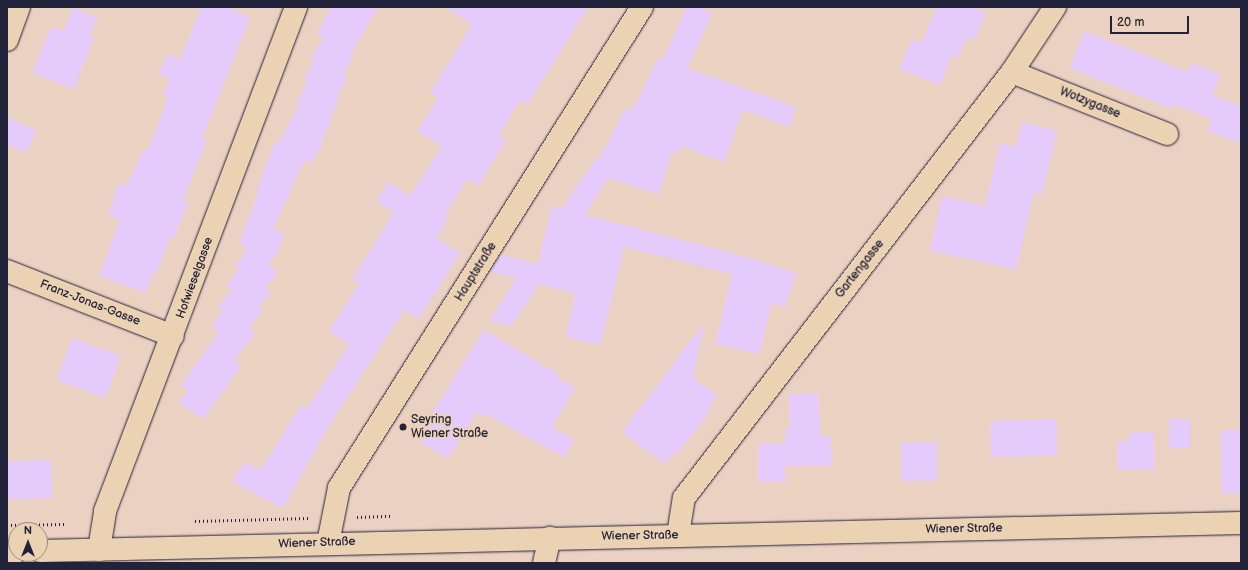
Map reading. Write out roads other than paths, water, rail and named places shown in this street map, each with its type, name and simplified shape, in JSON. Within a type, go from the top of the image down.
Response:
[{"type":"street","points":[[7,40],[19,7]]},
{"type":"street","name":"Hofwieselgasse","points":[[99,550],[105,511],[173,336],[296,7]]},
{"type":"street","name":"Hauptstraße","points":[[328,543],[339,488],[642,7]]},
{"type":"street","name":"Gartengasse","points":[[678,535],[684,498],[1012,72],[1055,7]]},
{"type":"street","name":"Wotzygasse","points":[[1012,72],[1167,134]]},
{"type":"street","name":"Franz-Jonas-Gasse","points":[[7,271],[173,336]]},
{"type":"street","name":"Wiener Straße","points":[[48,551],[328,543],[1241,523]]},
{"type":"street","points":[[544,563],[550,538]]},
{"type":"place","name":"Seyring Wiener Straße","points":[[403,427]]}]
